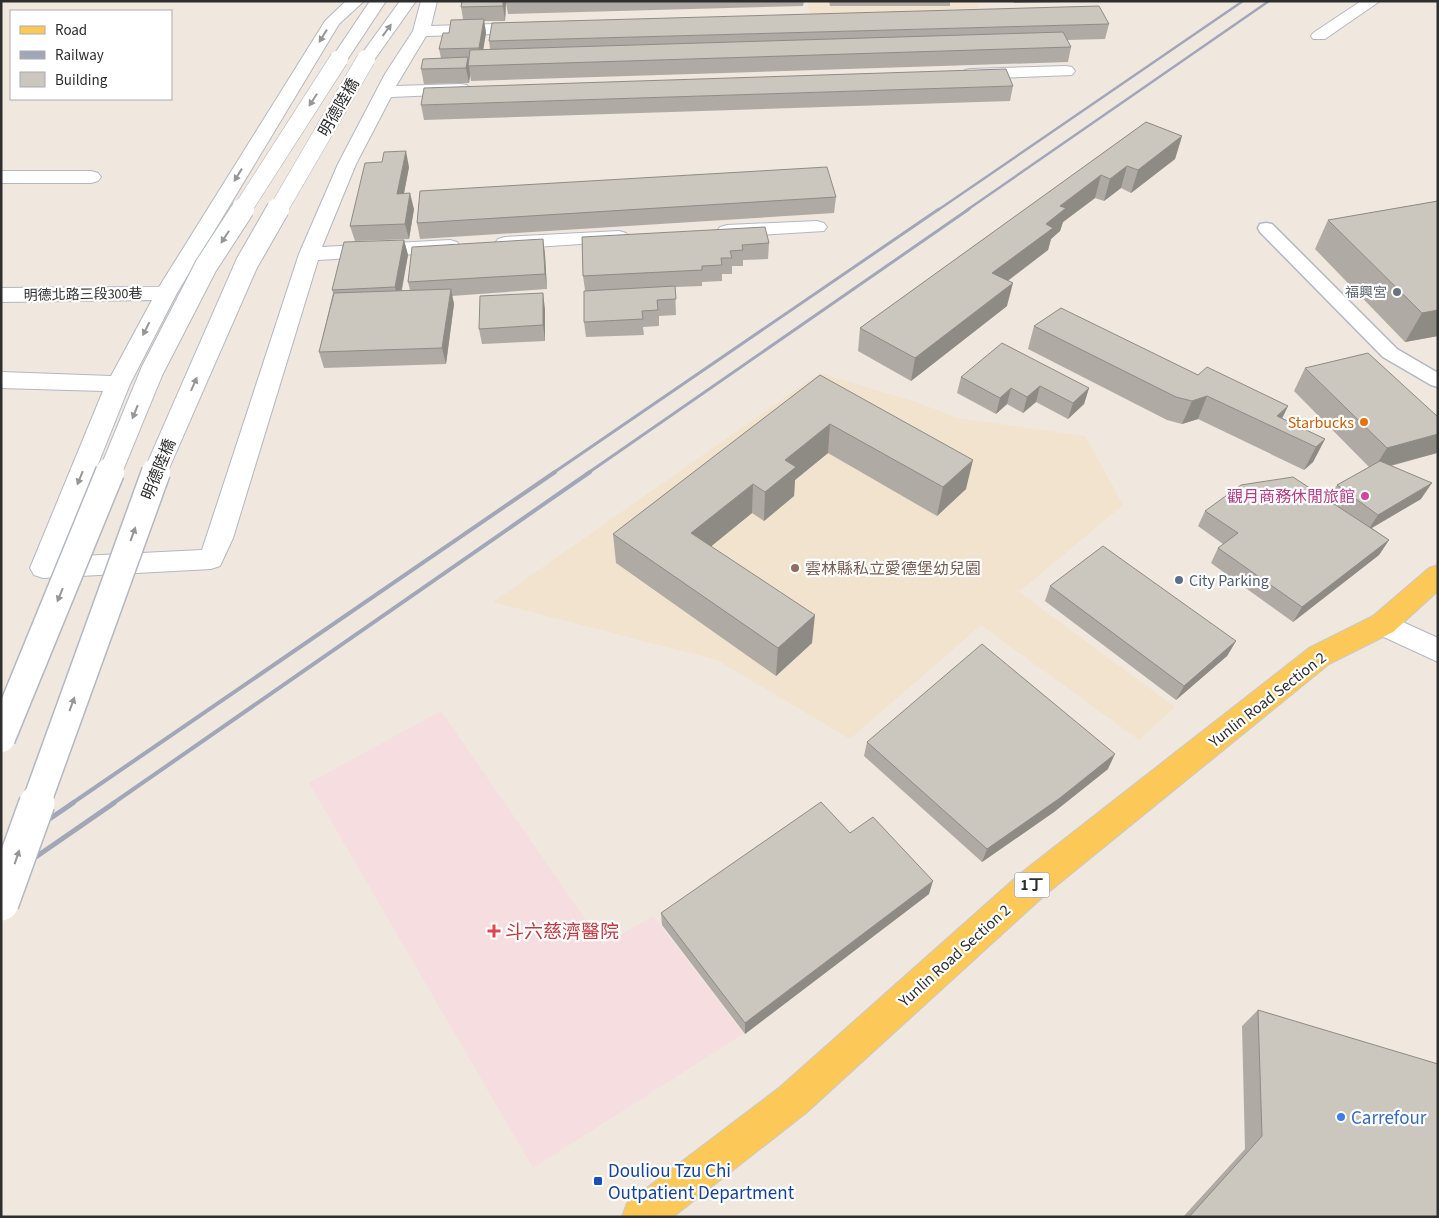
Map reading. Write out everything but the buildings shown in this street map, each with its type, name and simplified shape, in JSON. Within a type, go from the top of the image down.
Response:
[{"type":"main road","name":"Yunlin Road Section 2","points":[[641,1217],[793,1100],[1033,884],[1319,656],[1384,624],[1438,575]]},
{"type":"street","points":[[356,1],[333,21],[166,292],[118,384],[43,568],[211,558],[220,538],[309,254],[347,164],[385,92],[421,31],[429,1]]},
{"type":"street","name":"明德陸橋","points":[[1,738],[152,372],[206,266],[378,1]]},
{"type":"street","name":"明德陸橋","points":[[1,903],[150,485],[247,263],[366,59],[408,1]]},
{"type":"street","points":[[1319,36],[1372,1]]},
{"type":"street","points":[[421,31],[541,27]]},
{"type":"street","points":[[958,74],[1066,71]]},
{"type":"street","points":[[385,92],[474,89]]},
{"type":"street","points":[[1,177],[91,177]]},
{"type":"street","points":[[707,232],[817,226]]},
{"type":"street","points":[[309,254],[637,236]]},
{"type":"street","name":"明德北路三段300巷","points":[[1,295],[166,292]]},
{"type":"street","points":[[1,380],[118,384]]},
{"type":"street","points":[[1384,624],[1438,651]]},
{"type":"lane","points":[[1266,228],[1390,353],[1438,381]]},
{"type":"shaded area","points":[[807,1],[977,1],[979,8],[810,14]]},
{"type":"shaded area","name":"雲林縣私立愛德堡幼兒園","points":[[820,373],[919,403],[957,418],[1085,436],[1123,505],[1019,592],[1175,707],[1139,740],[981,625],[850,739],[717,660],[493,602]]},
{"type":"shaded area","name":"斗六慈濟醫院","points":[[441,711],[603,945],[653,916],[743,1034],[533,1168],[309,783]]},
{"type":"railway","points":[[938,210],[1243,1]]},
{"type":"railway","points":[[967,210],[1269,1]]},
{"type":"railway","points":[[553,473],[939,209]]},
{"type":"railway","points":[[588,473],[969,209]]},
{"type":"railway","points":[[71,804],[555,472]]},
{"type":"railway","points":[[112,804],[590,472]]},
{"type":"railway","points":[[1,852],[73,803]]},
{"type":"railway","points":[[1,881],[114,803]]},
{"type":"place","name":"福興宮","points":[[1397,292]]},
{"type":"place","name":"Starbucks","points":[[1364,422]]},
{"type":"place","name":"觀月商務休閒旅館","points":[[1365,496]]},
{"type":"place","name":"雲林縣私立愛德堡幼兒園","points":[[795,568]]},
{"type":"place","name":"City Parking","points":[[1179,580]]},
{"type":"place","name":"斗六慈濟醫院","points":[[494,931]]},
{"type":"place","name":"Carrefour","points":[[1341,1117]]},
{"type":"place","name":"Douliou Tzu Chi Outpatient Department","points":[[598,1181]]}]
